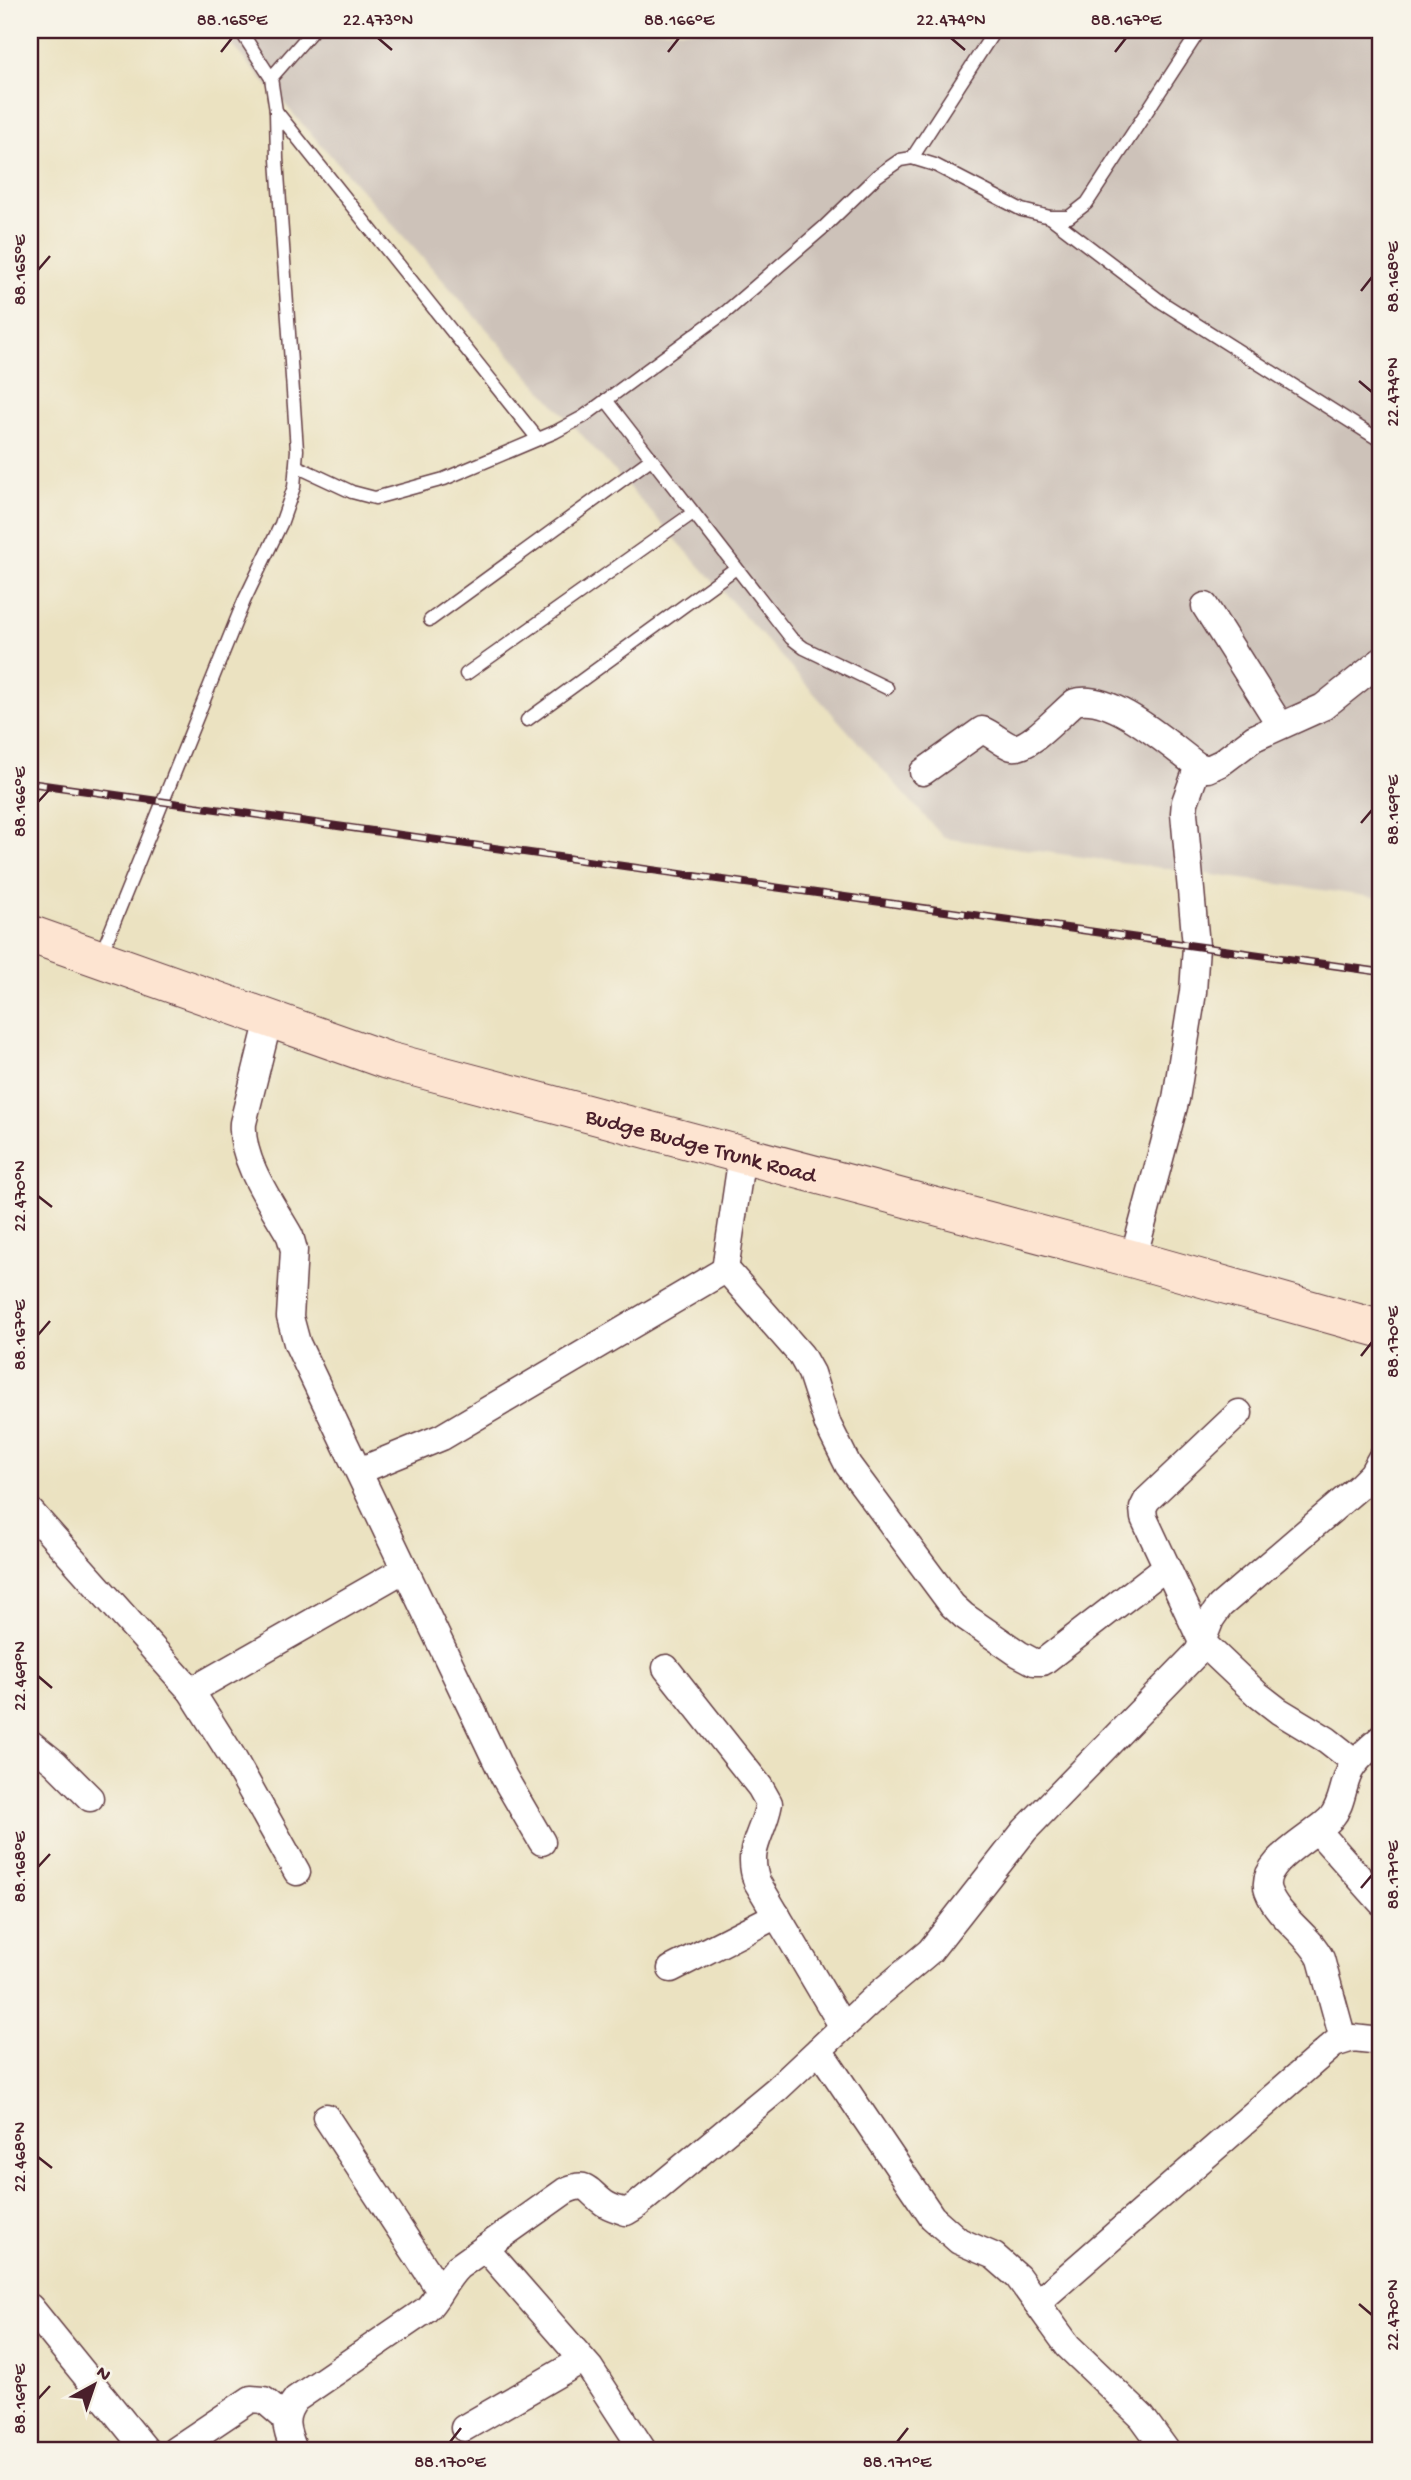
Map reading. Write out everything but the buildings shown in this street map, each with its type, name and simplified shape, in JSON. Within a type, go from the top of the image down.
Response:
[{"type":"main road","name":"Budge Budge Trunk Road","points":[[30,933],[386,1060],[1133,1259],[1381,1329]]},
{"type":"street","points":[[1205,606],[1280,725]]},
{"type":"street","points":[[923,772],[982,730],[1012,747],[1019,748],[1029,743],[1075,702],[1083,699],[1124,712],[1198,766],[1208,769],[1221,764],[1254,738],[1309,715],[1381,661]]},
{"type":"street","points":[[1133,1259],[1176,1098],[1193,992],[1196,946],[1184,813],[1185,802],[1198,766]]},
{"type":"street","points":[[270,1019],[243,1123],[242,1138],[248,1160],[290,1236],[294,1250],[290,1317],[297,1343],[504,1777],[542,1842]]},
{"type":"street","points":[[724,1270],[742,1155]]},
{"type":"street","points":[[359,1471],[442,1437],[724,1270]]},
{"type":"street","points":[[724,1270],[801,1355],[811,1373],[828,1425],[848,1465],[922,1567],[964,1616],[1019,1654],[1034,1662],[1043,1662],[1166,1567]]},
{"type":"street","points":[[1239,1413],[1147,1500],[1143,1508],[1144,1518],[1202,1642],[1257,1694],[1279,1711],[1327,1740],[1355,1762]]},
{"type":"street","points":[[294,2450],[286,2430],[285,2418],[296,2399],[426,2309],[457,2267],[576,2186],[586,2187],[604,2203],[626,2212],[636,2206],[777,2089],[937,1944],[1025,1830],[1190,1662],[1198,1652],[1211,1619],[1220,1606],[1360,1486],[1372,1474],[1381,1459]]},
{"type":"street","points":[[30,1511],[191,1691],[298,1872]]},
{"type":"street","points":[[191,1691],[405,1569]]},
{"type":"street","points":[[666,1668],[760,1787],[769,1803],[767,1818],[751,1858],[757,1882],[843,2028]]},
{"type":"street","points":[[1343,2039],[1321,1959],[1316,1949],[1268,1892],[1267,1880],[1272,1869],[1284,1856],[1331,1818],[1338,1807],[1355,1762],[1381,1738]]},
{"type":"street","points":[[30,1743],[55,1763],[90,1798]]},
{"type":"street","points":[[1317,1830],[1381,1902]]},
{"type":"street","points":[[671,1969],[776,1915]]},
{"type":"street","points":[[1037,2303],[1334,2044],[1343,2039],[1381,2041]]},
{"type":"street","points":[[819,2050],[932,2217],[959,2241],[994,2256],[1018,2277],[1068,2346],[1142,2417],[1166,2450]]},
{"type":"street","points":[[326,2117],[439,2289]]},
{"type":"street","points":[[485,2248],[590,2368],[643,2450]]},
{"type":"street","points":[[30,2307],[146,2450]]},
{"type":"street","points":[[464,2428],[582,2360]]},
{"type":"street","points":[[175,2450],[251,2399],[264,2400],[285,2418]]},
{"type":"lane","points":[[99,958],[244,601],[281,524],[294,487],[297,450],[276,159],[276,111],[271,78],[240,30]]},
{"type":"lane","points":[[271,78],[313,30]]},
{"type":"lane","points":[[912,158],[995,30]]},
{"type":"lane","points":[[296,466],[352,492],[374,498],[444,479],[583,417],[727,311],[823,228],[877,176],[900,160],[912,158],[935,165],[1022,210],[1050,217],[1069,217],[1087,203],[1200,30]]},
{"type":"lane","points":[[276,111],[538,439]]},
{"type":"lane","points":[[1050,217],[1163,303],[1381,441]]},
{"type":"lane","points":[[606,400],[779,624],[804,648],[887,688]]},
{"type":"lane","points":[[430,620],[651,458]]},
{"type":"lane","points":[[466,674],[693,513]]},
{"type":"lane","points":[[527,720],[736,568]]},
{"type":"shaded area","points":[[218,30],[1381,30],[1381,898],[944,838]]},
{"type":"railway","points":[[30,783],[1381,972]]}]
